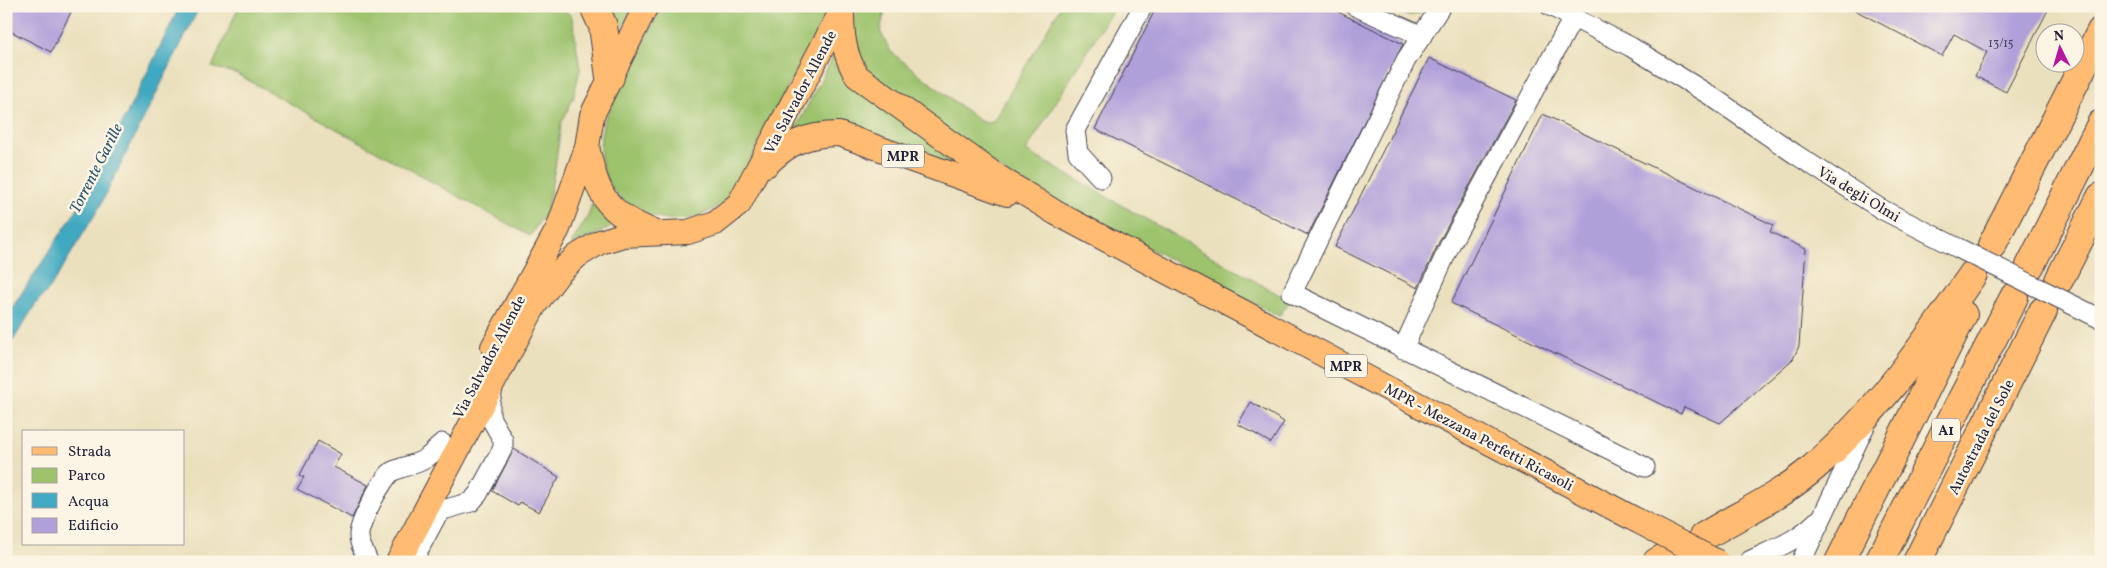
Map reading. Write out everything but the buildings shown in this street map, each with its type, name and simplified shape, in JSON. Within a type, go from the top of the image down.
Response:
[{"type":"highway","points":[[594,6],[603,26],[610,76]]},
{"type":"highway","points":[[1992,245],[2101,31]]},
{"type":"highway","points":[[2030,266],[2101,124]]},
{"type":"highway","points":[[2059,280],[2101,197]]},
{"type":"highway","points":[[1703,537],[1773,496],[1806,474],[1872,408],[1928,341],[1976,276],[1838,562]]},
{"type":"highway","name":"A1","points":[[1879,562],[2014,297]]},
{"type":"highway","name":"Autostrada del Sole","points":[[1917,562],[2043,311]]},
{"type":"highway","points":[[1928,562],[1958,483]]},
{"type":"main road","name":"Via Salvador Allende","points":[[380,562],[558,229],[587,148],[592,115],[646,6]]},
{"type":"main road","name":"Via Salvador Allende","points":[[398,562],[534,306],[549,284],[571,262],[600,242],[623,235],[688,232],[715,223],[739,204],[843,9]]},
{"type":"main road","name":"MPR - Mezzana Perfetti Ricasoli","points":[[843,9],[843,40],[847,60],[856,76],[995,176],[1056,212],[1717,562]]},
{"type":"main road","name":"MPR - Mezzana Perfetti Ricasoli","points":[[757,173],[779,152],[796,142],[818,134],[839,134],[878,146],[1056,212]]},
{"type":"main road","name":"Via Salvador Allende","points":[[587,148],[596,185],[610,206],[627,220],[657,233]]},
{"type":"street","points":[[1101,178],[1078,153],[1075,130],[1143,6]]},
{"type":"street","points":[[1355,6],[1422,36]]},
{"type":"street","points":[[1441,6],[1406,60],[1292,293],[1645,467]]},
{"type":"street","name":"Via degli Olmi","points":[[1550,6],[1630,47],[1711,96],[1795,154],[1881,209],[2101,319]]},
{"type":"street","points":[[1403,349],[1450,245],[1573,18]]},
{"type":"street","points":[[412,562],[436,516],[443,510],[471,502],[478,494],[503,448],[503,440],[490,416],[490,403],[496,376]]},
{"type":"street","points":[[1801,562],[1872,408]]},
{"type":"street","points":[[368,562],[361,547],[359,534],[363,521],[385,478],[392,472],[418,464],[430,457],[442,443]]},
{"type":"street","points":[[1749,561],[1765,558],[1799,537],[1823,514]]},
{"type":"green space","points":[[239,6],[560,6],[572,17],[580,69],[573,99],[561,124],[546,212],[530,236],[237,74],[212,67]]},
{"type":"green space","points":[[606,6],[633,6],[617,37]]},
{"type":"green space","points":[[662,6],[830,6],[734,190],[719,205],[707,212],[695,217],[682,219],[656,217],[632,206],[614,190],[604,172],[602,162],[601,141],[604,121]]},
{"type":"green space","points":[[860,6],[886,6],[880,31],[891,52],[978,120],[986,123],[994,120],[1061,6],[1115,6],[1026,151],[1290,301],[1279,316],[1011,176],[862,71],[850,24]]},
{"type":"green space","points":[[1387,6],[1425,6],[1420,13],[1408,16]]},
{"type":"green space","points":[[837,49],[995,181],[796,128]]},
{"type":"green space","points":[[592,204],[612,227],[572,245],[588,216]]},
{"type":"water","points":[[180,6],[200,6],[99,208],[49,290],[37,302],[6,352],[6,317],[87,194]]},
{"type":"water label","name":"Torrente Garille","points":[[95,168]]}]
